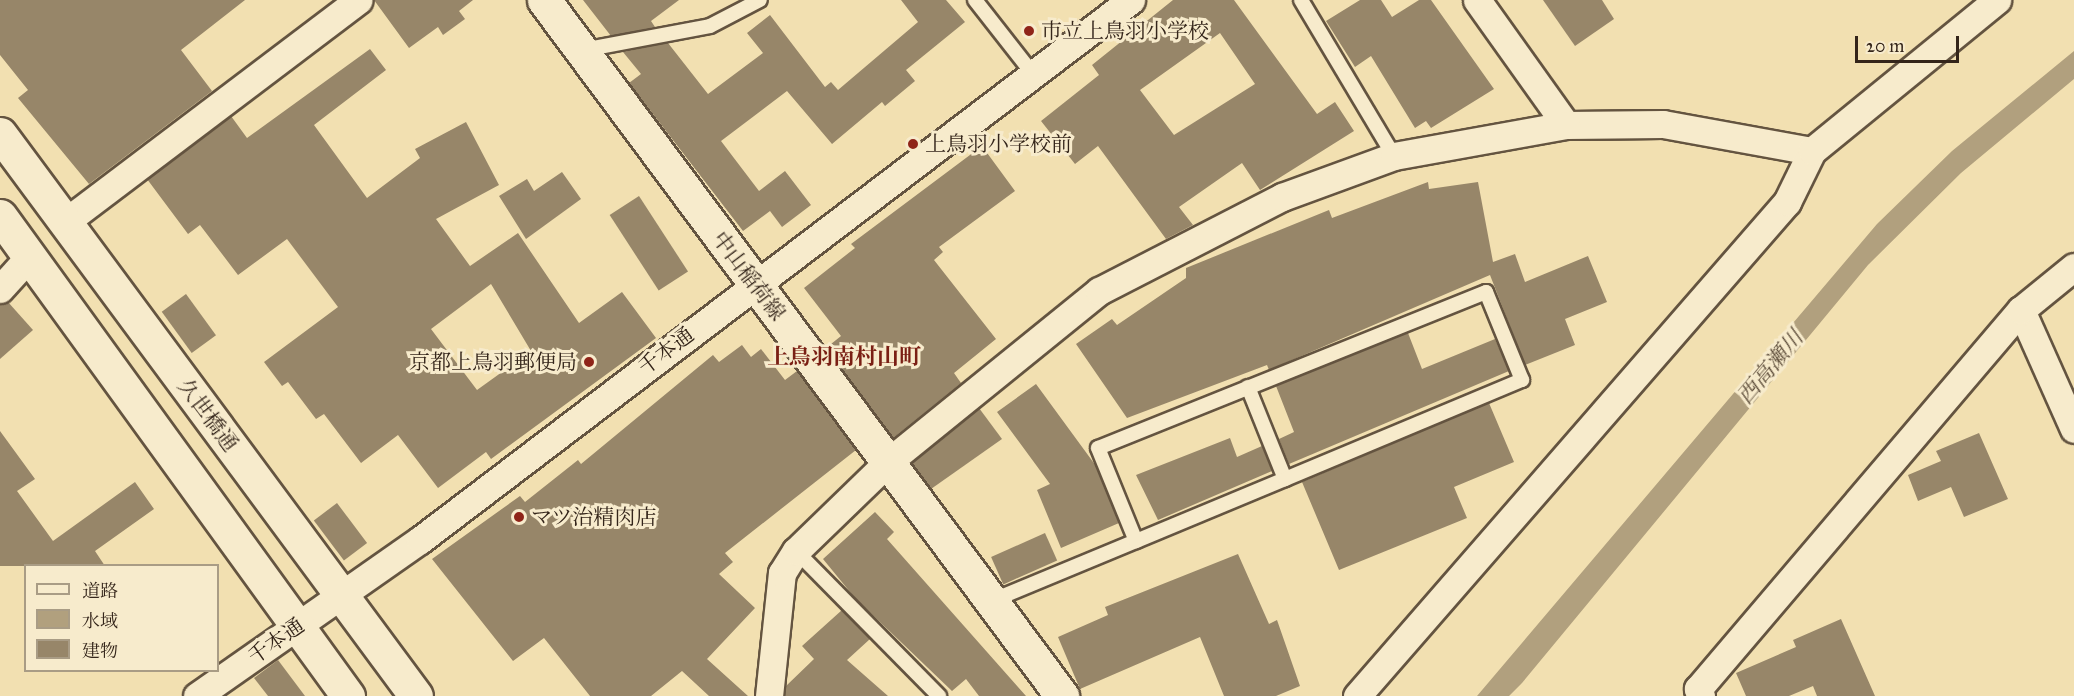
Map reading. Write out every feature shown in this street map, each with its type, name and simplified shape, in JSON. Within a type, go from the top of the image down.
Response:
[{"type":"street","points":[[65,222],[359,0]]},
{"type":"street","name":"中山稲荷線","points":[[544,0],[1062,696]]},
{"type":"street","name":"千本通","points":[[197,696],[342,597],[1131,0]]},
{"type":"street","points":[[1477,0],[1566,125]]},
{"type":"street","points":[[1357,696],[1787,202],[1812,151],[1997,0]]},
{"type":"street","points":[[769,696],[782,573],[796,551],[888,462],[1099,291],[1282,197],[1394,156],[1566,125],[1663,124],[1812,151]]},
{"type":"street","name":"久世橋通","points":[[0,134],[416,696]]},
{"type":"street","points":[[0,216],[348,696]]},
{"type":"street","points":[[0,289],[29,257]]},
{"type":"street","points":[[1701,696],[1698,689],[2021,310],[2074,267]]},
{"type":"street","points":[[2021,310],[2074,429]]},
{"type":"lane","points":[[581,51],[710,26],[759,0]]},
{"type":"lane","points":[[975,0],[1033,74]]},
{"type":"lane","points":[[1301,0],[1394,156]]},
{"type":"lane","points":[[991,601],[1136,541],[1285,479],[1522,380],[1486,292],[1098,448],[1136,541]]},
{"type":"lane","points":[[1248,387],[1285,479]]},
{"type":"lane","points":[[796,551],[939,696]]},
{"type":"water","name":"西高瀬川","points":[[2074,51],[2074,79],[1961,173],[1868,265],[1522,683],[1509,696],[1477,696],[1877,224],[1952,151]]},
{"type":"building","points":[[0,0],[245,0],[181,50],[212,91],[89,184],[18,98],[28,90],[0,55]]},
{"type":"building","points":[[374,0],[473,0],[459,11],[465,19],[443,35],[438,27],[409,48]]},
{"type":"building","points":[[583,0],[679,0],[651,21],[655,27],[611,36]]},
{"type":"building","points":[[901,0],[946,0],[965,22],[906,70],[915,81],[885,106],[882,102],[832,144],[787,91],[721,141],[759,191],[785,171],[811,205],[782,227],[770,211],[743,231],[629,83],[641,74],[623,52],[668,43],[708,94],[763,53],[747,33],[770,15],[825,87],[831,82],[838,90],[918,22]]},
{"type":"building","points":[[1173,0],[1234,0],[1317,114],[1335,102],[1354,131],[1260,190],[1242,163],[1179,207],[1193,225],[1166,239],[1098,146],[1075,164],[1041,121],[1099,75],[1092,65]],"holes":[[[1220,33],[1255,84],[1174,135],[1140,90]]]},
{"type":"building","points":[[1360,0],[1381,0],[1392,17],[1419,0],[1431,0],[1494,89],[1431,128],[1426,121],[1415,128],[1371,56],[1355,67],[1326,21]]},
{"type":"building","points":[[1543,0],[1602,0],[1614,19],[1575,46]]},
{"type":"building","points":[[370,49],[386,70],[314,125],[367,198],[420,158],[415,149],[466,122],[499,185],[436,219],[470,266],[518,233],[579,323],[622,292],[656,338],[491,459],[486,452],[438,488],[398,435],[361,463],[324,414],[316,419],[288,382],[282,386],[264,362],[338,307],[287,239],[238,275],[200,225],[188,234],[147,179],[231,116],[247,138]],"holes":[[[491,284],[531,351],[477,390],[431,329]]]},
{"type":"building","points":[[982,146],[1015,191],[939,247],[943,252],[934,260],[996,339],[954,373],[961,383],[893,438],[826,348],[841,336],[804,288],[855,248],[851,244]]},
{"type":"building","points":[[562,172],[581,199],[526,239],[499,196],[527,179],[534,191]]},
{"type":"building","points":[[1428,182],[1429,189],[1478,182],[1493,262],[1515,254],[1525,282],[1588,256],[1607,302],[1565,319],[1575,345],[1525,365],[1490,275],[1269,370],[1267,365],[1127,418],[1076,344],[1112,319],[1117,325],[1186,278],[1186,268],[1329,210],[1332,218]]},
{"type":"building","points":[[639,196],[688,271],[659,291],[610,215]]},
{"type":"building","points":[[186,294],[216,335],[192,353],[162,312]]},
{"type":"building","points":[[8,302],[33,330],[0,359],[0,304]]},
{"type":"building","points":[[1408,333],[1422,369],[1495,339],[1509,371],[1289,464],[1279,439],[1294,432],[1276,386]]},
{"type":"building","points":[[742,345],[751,357],[761,349],[785,380],[797,371],[856,450],[725,553],[733,562],[719,574],[755,608],[707,659],[748,696],[709,696],[682,671],[651,696],[590,696],[544,638],[513,661],[432,559],[520,496],[525,502],[578,460],[581,464],[713,355],[719,362]]},
{"type":"building","points":[[1036,384],[1096,466],[1119,523],[1061,548],[1037,490],[1050,484],[997,412]]},
{"type":"building","points":[[1489,403],[1514,462],[1454,487],[1467,518],[1339,570],[1302,482]]},
{"type":"building","points":[[979,408],[1002,439],[931,489],[912,463]]},
{"type":"building","points":[[0,431],[35,479],[17,491],[53,541],[135,482],[154,509],[95,551],[104,564],[0,566]]},
{"type":"building","points":[[1979,433],[2008,499],[1964,517],[1951,487],[1918,501],[1908,475],[1941,461],[1936,451]]},
{"type":"building","points":[[1230,438],[1237,457],[1262,446],[1272,471],[1158,520],[1136,475]]},
{"type":"building","points":[[337,503],[367,543],[344,560],[314,520]]},
{"type":"building","points":[[875,512],[894,532],[887,539],[1026,696],[979,696],[966,679],[952,691],[855,598],[823,559]]},
{"type":"building","points":[[1045,533],[1057,560],[1003,584],[991,557]]},
{"type":"building","points":[[1238,554],[1269,624],[1277,620],[1300,686],[1276,696],[1224,696],[1200,637],[1080,689],[1058,637],[1108,615],[1105,607]]},
{"type":"building","points":[[842,610],[870,639],[847,660],[888,696],[785,696],[786,686],[814,659],[802,646]]},
{"type":"building","points":[[1841,619],[1875,696],[1817,696],[1813,686],[1789,696],[1746,696],[1736,673],[1796,647],[1793,640]]},
{"type":"building","points":[[278,660],[305,696],[268,696],[254,678]]},
{"type":"place","name":"市立上鳥羽小学校","points":[[1029,31]]},
{"type":"place","name":"上鳥羽小学校前","points":[[913,144]]},
{"type":"place","name":"京都上鳥羽郵便局","points":[[589,362]]},
{"type":"place","name":"マツ治精肉店","points":[[519,517]]},
{"type":"district","name":"上鳥羽南村山町","points":[[844,357]]}]
